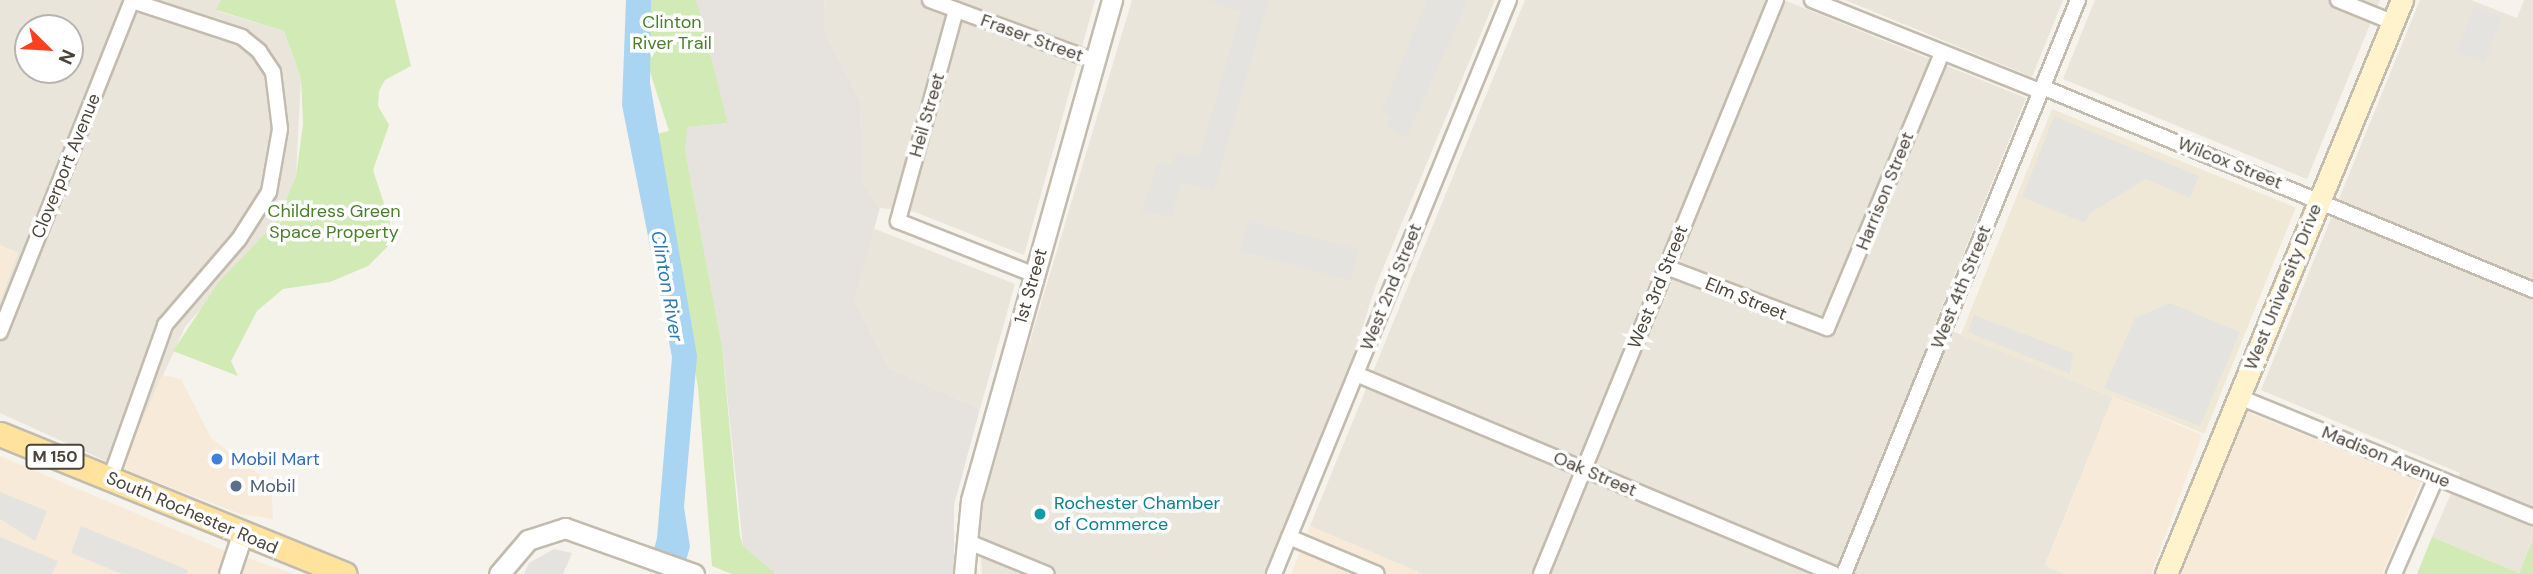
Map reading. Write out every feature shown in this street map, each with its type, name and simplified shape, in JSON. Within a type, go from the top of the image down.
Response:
[{"type":"main road","name":"West University Drive","points":[[2166,574],[2402,0]]},
{"type":"main road","name":"South Rochester Road","points":[[0,434],[242,535],[345,574]]},
{"type":"street","name":"Fraser Street","points":[[930,0],[1095,61]]},
{"type":"street","name":"1st Street","points":[[964,574],[971,500],[1112,0]]},
{"type":"street","name":"West 2nd Street","points":[[1274,574],[1509,0]]},
{"type":"street","name":"West 3rd Street","points":[[1541,574],[1776,0]]},
{"type":"street","name":"Wilcox Street","points":[[1812,0],[1942,53],[2041,89],[2533,290]]},
{"type":"street","name":"West 4th Street","points":[[1844,574],[2078,0]]},
{"type":"street","points":[[2338,0],[2392,22]]},
{"type":"street","points":[[110,479],[165,325],[239,239],[269,192],[280,129],[278,94],[273,72],[242,37],[132,1]]},
{"type":"street","name":"Cloverport Avenue","points":[[0,332],[132,1]]},
{"type":"street","name":"Heil Street","points":[[956,10],[898,221],[1035,275]]},
{"type":"street","name":"Harrison Street","points":[[1826,328],[1942,53]]},
{"type":"street","name":"Elm Street","points":[[1666,267],[1826,328]]},
{"type":"street","name":"Oak Street","points":[[1356,374],[1834,574]]},
{"type":"street","name":"Madison Avenue","points":[[2239,397],[2533,517]]},
{"type":"street","points":[[2394,574],[2436,478]]},
{"type":"street","points":[[499,574],[519,546],[557,529],[590,532],[692,573]]},
{"type":"street","points":[[229,574],[242,535]]},
{"type":"street","points":[[1289,537],[1377,574]]},
{"type":"street","points":[[966,541],[1047,574]]},
{"type":"shaded area","points":[[0,0],[221,0],[217,11],[284,31],[301,78],[296,176],[277,221],[185,327],[121,468],[0,413],[0,301],[18,253],[0,245]]},
{"type":"shaded area","points":[[696,0],[824,0],[826,34],[861,102],[863,183],[880,208],[854,300],[889,368],[980,409],[954,505],[954,574],[776,574],[743,546],[722,346],[685,150],[686,127],[728,123]]},
{"type":"shaded area","points":[[824,0],[1095,0],[1024,255],[915,212],[880,208],[863,183],[861,102],[826,34]]},
{"type":"shaded area","points":[[1132,0],[1495,0],[1376,285],[1283,574],[982,574],[978,514]]},
{"type":"shaded area","points":[[1204,0],[1269,0],[1214,191],[1181,182],[1172,218],[1142,211],[1158,162],[1169,166],[1178,152],[1199,157],[1241,11]]},
{"type":"shaded area","points":[[1427,0],[1468,0],[1407,137],[1386,127],[1391,116],[1381,112]]},
{"type":"shaded area","points":[[1525,0],[1784,0],[2026,98],[1935,324],[2113,397],[2045,565],[2065,574],[1423,574],[1310,526]]},
{"type":"shaded area","points":[[1845,0],[2063,0],[2032,77]]},
{"type":"shaded area","points":[[2095,0],[2380,0],[2307,179],[2063,79]]},
{"type":"shaded area","points":[[2420,0],[2471,0],[2517,18],[2524,0],[2533,0],[2533,539],[2519,573],[2432,537],[2460,473],[2261,390]]},
{"type":"shaded area","points":[[2474,6],[2502,17],[2484,62],[2456,52]]},
{"type":"shaded area","points":[[2052,109],[2296,208],[2204,434],[1961,335]]},
{"type":"shaded area","points":[[2054,116],[2199,176],[2190,198],[2146,179],[2090,213],[2085,223],[2022,197]]},
{"type":"shaded area","points":[[1248,220],[1359,250],[1351,281],[1240,251]]},
{"type":"shaded area","points":[[870,227],[1015,284],[980,409],[889,368],[854,300]]},
{"type":"shaded area","points":[[0,245],[18,253],[0,301]]},
{"type":"shaded area","points":[[2170,303],[2240,332],[2200,426],[2104,388],[2135,318]]},
{"type":"shaded area","points":[[1974,315],[2073,353],[2070,374],[1968,332]]},
{"type":"shaded area","points":[[162,375],[181,379],[211,438],[271,483],[273,519],[240,514],[121,468]]},
{"type":"shaded area","points":[[2113,397],[2202,435],[2151,574],[2065,574],[2045,566]]},
{"type":"shaded area","points":[[2247,412],[2421,482],[2382,574],[2181,574]]},
{"type":"shaded area","points":[[0,456],[218,548],[295,574],[0,574]]},
{"type":"shaded area","points":[[0,492],[47,511],[35,541],[0,519]]},
{"type":"shaded area","points":[[81,526],[188,570],[187,574],[122,574],[71,553]]},
{"type":"shaded area","points":[[1310,526],[1423,574],[1291,574]]},
{"type":"shaded area","points":[[0,537],[58,561],[52,574],[0,574]]},
{"type":"shaded area","points":[[554,549],[572,553],[563,574],[524,574],[529,563]]},
{"type":"green space","name":"Childress Green Space Property","points":[[221,0],[395,0],[411,66],[385,80],[379,91],[378,106],[389,125],[373,170],[390,222],[389,245],[368,266],[330,282],[283,289],[257,311],[231,361],[238,376],[173,351],[218,283],[277,221],[296,176],[303,124],[301,78],[284,31],[216,10]]},
{"type":"green space","name":"Clinton River Trail","points":[[627,0],[696,0],[699,10],[728,123],[687,127],[685,150],[722,346],[740,536],[743,546],[776,574],[732,574],[712,566],[698,387],[652,135],[669,131]]},
{"type":"green space","points":[[2432,537],[2519,573],[2533,539],[2533,574],[2417,574]]},
{"type":"water","name":"Clinton River","points":[[626,0],[651,0],[650,83],[697,356],[684,507],[690,547],[682,574],[648,571],[657,538],[672,357],[622,105]]},
{"type":"place","name":"Mobil Mart","points":[[217,459]]},
{"type":"place","name":"Mobil","points":[[236,486]]},
{"type":"place","name":"Rochester Chamber of Commerce","points":[[1040,514]]}]
